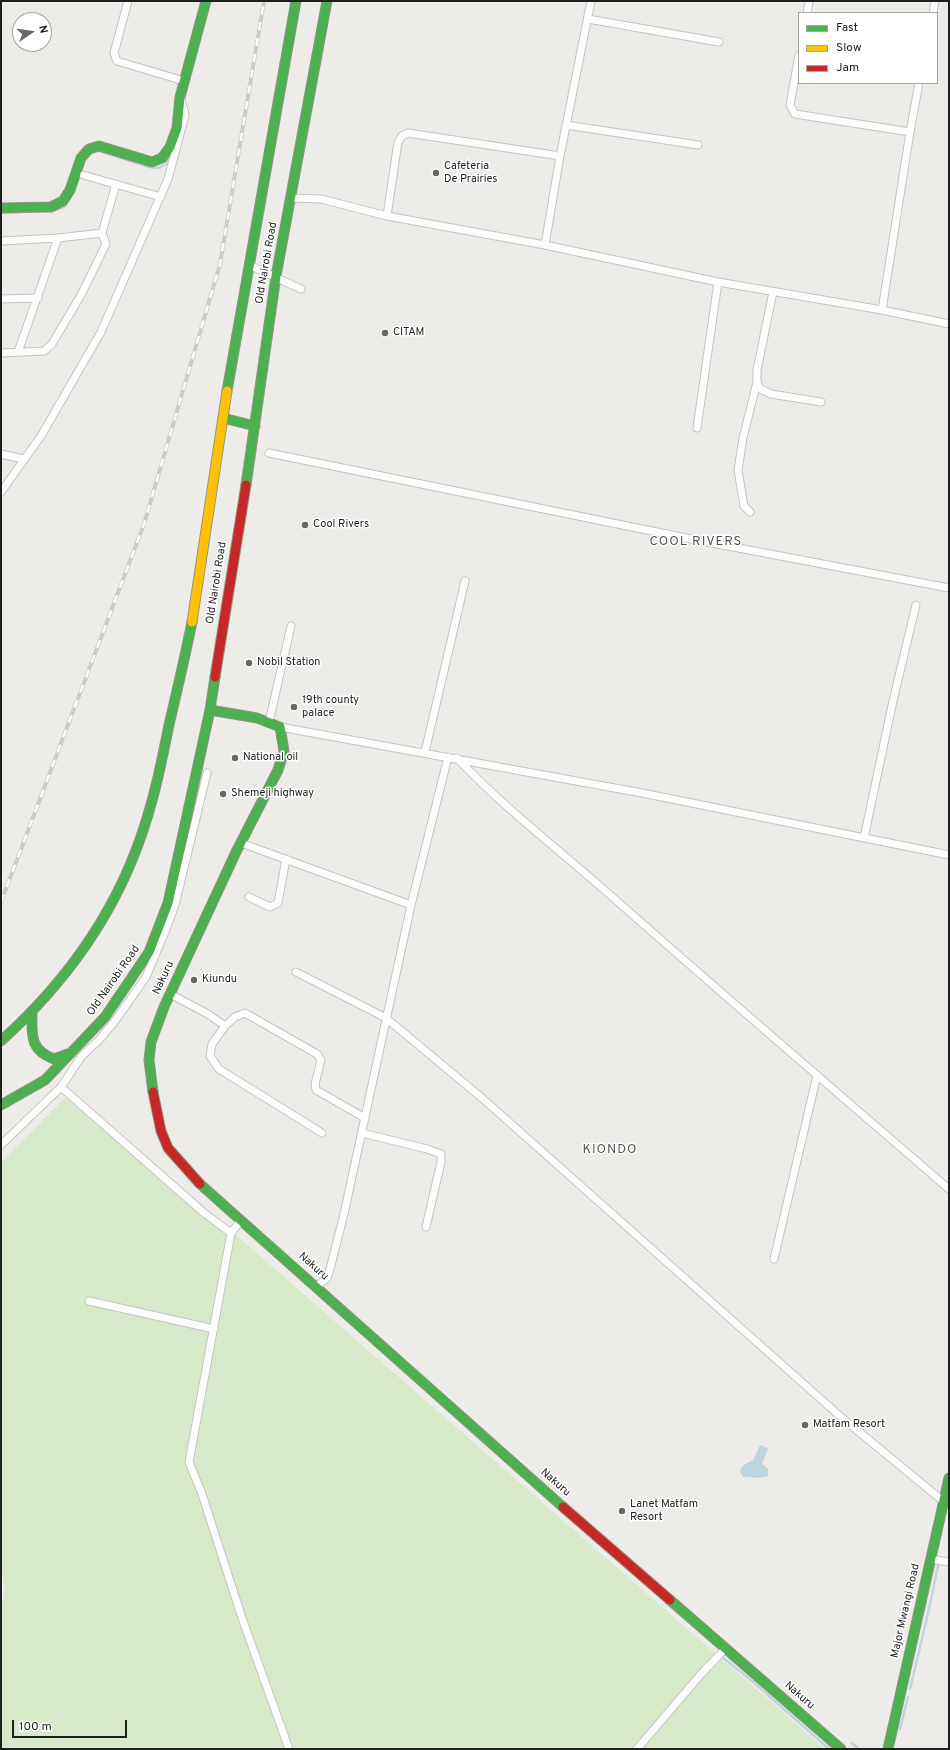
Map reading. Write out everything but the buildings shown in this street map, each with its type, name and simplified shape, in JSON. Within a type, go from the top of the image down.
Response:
[{"type":"main road","points":[[1,208],[50,207],[63,200],[70,190],[81,158],[90,149],[98,146],[152,162],[162,158],[170,147],[177,128],[180,97],[206,1]]},
{"type":"main road","name":"Old Nairobi Road","points":[[1,1041],[32,1011],[72,965],[102,919],[129,867],[155,791],[192,623],[223,418],[296,1]]},
{"type":"main road","name":"Old Nairobi Road","points":[[1,1105],[45,1080],[96,1027],[114,1005],[149,952],[168,903],[210,710],[255,426],[276,276],[327,1]]},
{"type":"main road","points":[[223,418],[255,426]]},
{"type":"main road","points":[[210,710],[257,718],[280,727]]},
{"type":"main road","name":"Nakuru","points":[[280,727],[284,751],[278,770],[236,852],[170,994],[151,1042],[149,1060],[150,1081],[161,1131],[168,1148],[204,1188],[317,1286],[474,1429],[841,1749]]},
{"type":"main road","points":[[32,1011],[33,1043],[39,1053],[47,1058],[54,1059],[70,1054]]},
{"type":"main road","name":"Major Mwangi Road","points":[[888,1749],[949,1478]]},
{"type":"street","points":[[128,1],[114,53],[117,61],[184,81]]},
{"type":"street","points":[[545,245],[560,156],[591,1]]},
{"type":"street","points":[[807,12],[809,1]]},
{"type":"street","points":[[933,12],[935,1]]},
{"type":"street","points":[[588,19],[719,42]]},
{"type":"street","points":[[798,61],[790,105],[795,114],[910,132]]},
{"type":"street","points":[[882,310],[919,84]]},
{"type":"street","points":[[1,492],[23,459],[41,436],[101,332],[168,179],[186,115],[180,97]]},
{"type":"street","points":[[566,125],[698,145]]},
{"type":"street","points":[[387,216],[398,142],[402,136],[408,133],[560,156]]},
{"type":"street","points":[[83,175],[161,197]]},
{"type":"street","points":[[1,352],[44,351],[52,344],[81,295],[106,244],[102,233],[116,184]]},
{"type":"street","points":[[291,198],[321,199],[387,216],[545,245],[718,282],[882,310],[949,324]]},
{"type":"street","points":[[1,241],[58,238],[102,233]]},
{"type":"street","points":[[18,352],[58,238]]},
{"type":"street","points":[[249,265],[301,288]]},
{"type":"street","points":[[697,428],[718,282]]},
{"type":"street","points":[[750,512],[744,506],[738,470],[743,438],[757,381],[757,370],[773,292]]},
{"type":"street","points":[[1,299],[38,298]]},
{"type":"street","points":[[757,381],[759,388],[771,394],[820,402]]},
{"type":"street","points":[[268,453],[692,539],[949,588]]},
{"type":"street","points":[[1,454],[23,459]]},
{"type":"street","points":[[425,752],[465,581]]},
{"type":"street","points":[[864,838],[893,701],[916,605]]},
{"type":"street","points":[[269,722],[291,626]]},
{"type":"street","points":[[280,727],[425,752],[688,802],[949,855]]},
{"type":"street","points":[[317,1286],[327,1278],[329,1273],[344,1214],[411,904],[448,757]]},
{"type":"street","points":[[457,758],[509,809],[949,1189]]},
{"type":"street","points":[[1,1145],[61,1087],[81,1057],[116,1021],[146,977],[175,905],[207,772]]},
{"type":"street","points":[[241,843],[411,904]]},
{"type":"street","points":[[249,897],[270,907],[278,903],[286,860]]},
{"type":"street","points":[[296,972],[386,1018],[482,1098],[841,1417],[943,1501]]},
{"type":"street","points":[[170,994],[208,1014],[225,1026]]},
{"type":"street","points":[[322,1133],[219,1069],[210,1056],[212,1044],[225,1026],[234,1017],[245,1013],[317,1054],[322,1060],[315,1084],[316,1090],[365,1118]]},
{"type":"street","points":[[774,1259],[817,1075]]},
{"type":"street","points":[[61,1087],[203,1212],[231,1234]]},
{"type":"street","points":[[362,1133],[427,1149],[440,1154],[441,1162],[426,1227]]},
{"type":"street","points":[[241,1220],[231,1234],[189,1462],[202,1494],[242,1618],[289,1749]]},
{"type":"street","points":[[89,1301],[214,1329]]},
{"type":"street","points":[[930,1559],[949,1562]]},
{"type":"street","points":[[637,1749],[702,1673],[726,1648]]},
{"type":"green space","points":[[65,1098],[229,1229],[825,1749],[1,1749],[1,1608],[5,1588],[1,1569],[1,1162]]},
{"type":"water","points":[[760,1445],[768,1448],[762,1464],[768,1469],[768,1476],[759,1478],[743,1477],[740,1471],[742,1466],[753,1460]]},
{"type":"waterway","points":[[100,151],[149,167],[158,168],[166,164],[172,151]]},
{"type":"waterway","points":[[52,211],[64,207],[74,192]]},
{"type":"waterway","points":[[1,213],[21,212]]},
{"type":"waterway","points":[[910,1689],[938,1566]]},
{"type":"waterway","points":[[722,1657],[752,1681],[829,1749]]},
{"type":"waterway","points":[[900,1729],[908,1697]]},
{"type":"waterway","points":[[852,1743],[859,1749]]},
{"type":"railway","points":[[1,902],[144,524],[220,264],[264,1]]},
{"type":"traffic: fast","points":[[1,208],[51,207],[63,201],[70,190],[81,158],[89,149],[99,146],[152,162],[162,158],[170,147],[177,128],[180,97],[206,1]]},
{"type":"traffic: fast","points":[[227,391],[296,1]]},
{"type":"traffic: fast","points":[[246,485],[276,276],[327,1]]},
{"type":"traffic: fast","points":[[223,418],[255,426]]},
{"type":"traffic: fast","points":[[1,1041],[44,998],[82,950],[99,925],[128,871],[153,799],[192,622]]},
{"type":"traffic: fast","points":[[1,1105],[45,1080],[105,1017],[149,952],[168,903],[210,710],[215,677]]},
{"type":"traffic: fast","points":[[153,1092],[149,1060],[151,1042],[164,1007],[236,852],[278,770],[284,751],[280,727],[257,718],[210,710]]},
{"type":"traffic: fast","points":[[32,1011],[32,1034],[36,1046],[40,1051],[54,1059],[68,1054]]},
{"type":"traffic: fast","points":[[200,1184],[563,1507]]},
{"type":"traffic: fast","points":[[888,1749],[949,1478]]},
{"type":"traffic: fast","points":[[670,1600],[841,1749]]},
{"type":"traffic: slow","points":[[192,622],[227,391]]},
{"type":"traffic: jam","points":[[215,677],[246,485]]},
{"type":"traffic: jam","points":[[153,1092],[161,1131],[168,1148],[200,1184]]},
{"type":"traffic: jam","points":[[563,1507],[670,1600]]},
{"type":"place","name":"Cafeteria De Prairies","points":[[436,173]]},
{"type":"place","name":"CITAM","points":[[385,333]]},
{"type":"place","name":"Cool Rivers","points":[[305,525]]},
{"type":"place","name":"Nobil Station","points":[[249,663]]},
{"type":"place","name":"19th county palace","points":[[294,707]]},
{"type":"place","name":"National oil","points":[[235,758]]},
{"type":"place","name":"Shemeji highway","points":[[223,794]]},
{"type":"place","name":"Kiundu","points":[[194,980]]},
{"type":"place","name":"Matfam Resort","points":[[805,1425]]},
{"type":"place","name":"Lanet Matfam Resort","points":[[622,1511]]},
{"type":"district","name":"COOL RIVERS","points":[[696,542]]},
{"type":"district","name":"KIONDO","points":[[610,1150]]}]
